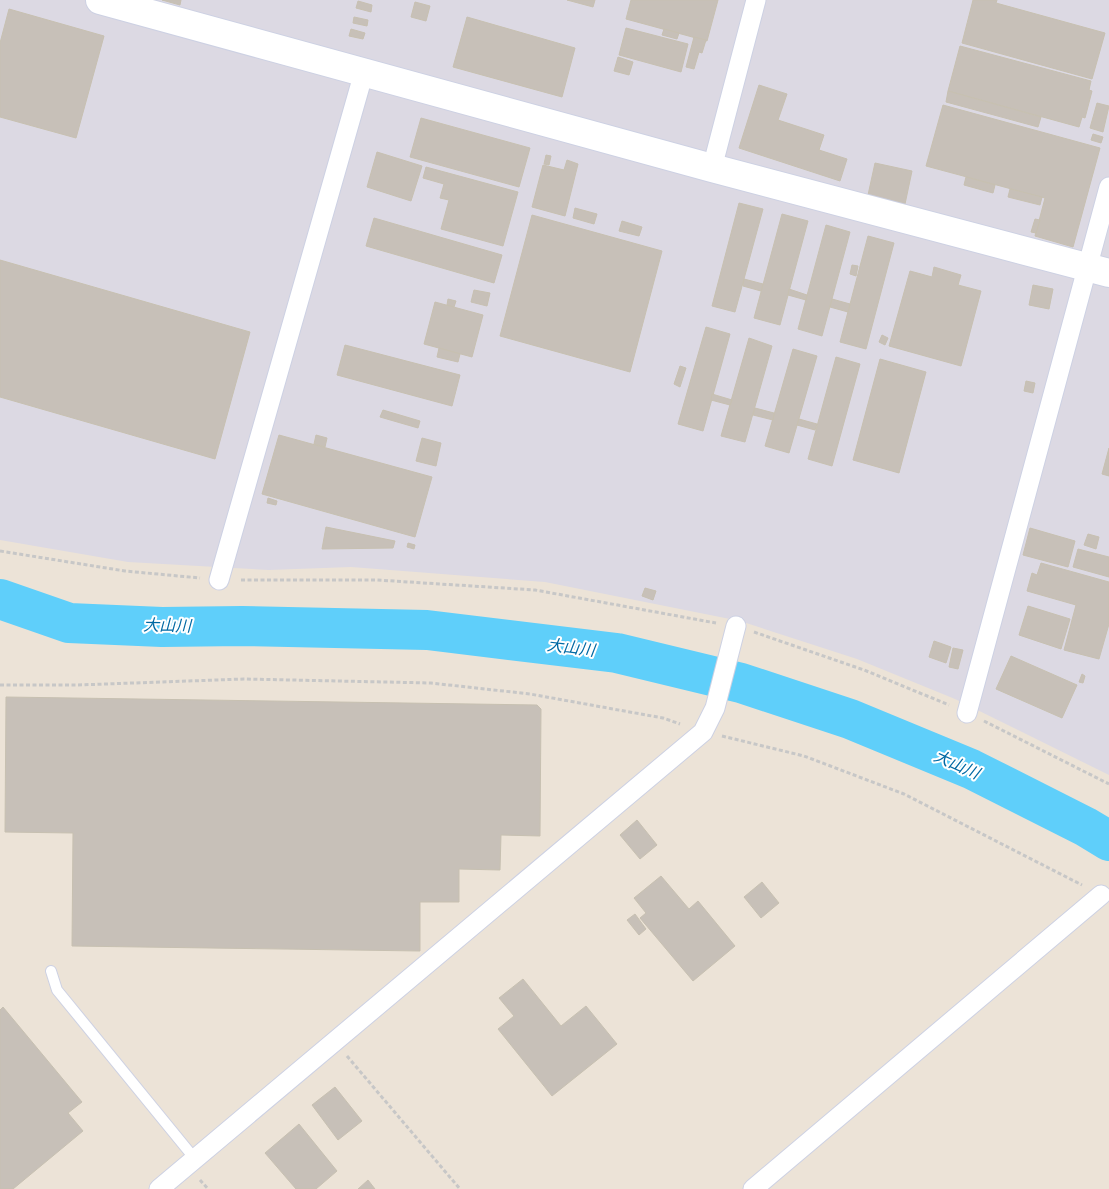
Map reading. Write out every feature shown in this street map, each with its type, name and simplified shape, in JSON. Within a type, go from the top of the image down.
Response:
[{"type":"street","points":[[100,0],[712,168],[1098,269]]},
{"type":"street","points":[[712,168],[756,0]]},
{"type":"street","points":[[219,580],[364,72]]},
{"type":"street","points":[[967,713],[1098,269],[1109,187]]},
{"type":"street","points":[[159,1189],[703,732],[714,708],[736,626]]},
{"type":"street","points":[[752,1189],[1101,895]]},
{"type":"lane","points":[[51,971],[57,990],[195,1159]]},
{"type":"path","points":[[0,551],[125,571],[219,580],[377,580],[535,590],[736,626],[864,670],[967,713],[1109,784]]},
{"type":"path","points":[[0,685],[78,686],[244,679],[431,683],[530,694],[654,716],[703,732],[804,756],[904,794],[1101,895]]},
{"type":"path","points":[[336,1042],[460,1189]]},
{"type":"shaded area","points":[[0,0],[1109,0],[1109,775],[955,699],[857,659],[740,621],[545,582],[351,567],[269,570],[128,562],[0,540]]},
{"type":"building","points":[[162,0],[181,0],[180,5]]},
{"type":"building","points":[[567,0],[595,0],[593,7]]},
{"type":"building","points":[[631,0],[718,0],[707,41],[626,19]]},
{"type":"building","points":[[973,0],[997,0],[996,3],[1105,33],[1092,79],[962,43]]},
{"type":"building","points":[[358,1],[372,5],[371,12],[356,8]]},
{"type":"building","points":[[415,2],[430,6],[426,21],[411,17]]},
{"type":"building","points":[[9,9],[104,36],[76,138],[0,117],[0,43]]},
{"type":"building","points":[[354,17],[368,20],[367,26],[353,23]]},
{"type":"building","points":[[467,17],[575,48],[562,97],[453,67]]},
{"type":"building","points":[[626,28],[688,44],[681,72],[619,55]]},
{"type":"building","points":[[351,29],[365,33],[363,39],[349,36]]},
{"type":"building","points":[[664,29],[679,33],[677,39],[662,35]]},
{"type":"building","points":[[694,37],[706,40],[702,53],[699,52],[694,69],[686,67]]},
{"type":"building","points":[[960,46],[1091,81],[1089,90],[1092,91],[1085,118],[1082,117],[1079,127],[948,91]]},
{"type":"building","points":[[618,57],[633,62],[629,75],[614,71]]},
{"type":"building","points":[[759,85],[787,94],[778,120],[824,135],[819,150],[847,159],[840,181],[739,148]]},
{"type":"building","points":[[948,91],[1041,117],[1038,127],[946,102]]},
{"type":"building","points":[[1097,103],[1109,106],[1103,132],[1090,128]]},
{"type":"building","points":[[943,105],[1100,148],[1073,247],[1035,236],[1045,198],[926,166]]},
{"type":"building","points":[[421,118],[530,148],[519,187],[410,157]]},
{"type":"building","points":[[1093,134],[1103,137],[1101,143],[1091,140]]},
{"type":"building","points":[[377,152],[422,166],[411,201],[367,187]]},
{"type":"building","points":[[546,155],[551,156],[549,165],[544,164]]},
{"type":"building","points":[[567,160],[578,164],[565,216],[532,207],[543,165],[564,170]]},
{"type":"building","points":[[875,163],[912,171],[905,204],[868,195]]},
{"type":"building","points":[[426,167],[518,192],[503,246],[441,229],[449,200],[440,198],[444,184],[423,178]]},
{"type":"building","points":[[966,177],[995,185],[993,193],[964,185]]},
{"type":"building","points":[[1010,189],[1042,197],[1040,205],[1008,197]]},
{"type":"building","points":[[739,203],[763,209],[735,312],[712,306]]},
{"type":"building","points":[[575,208],[597,214],[594,224],[573,218]]},
{"type":"building","points":[[782,214],[808,221],[780,325],[754,318]]},
{"type":"building","points":[[532,215],[662,251],[630,372],[500,336]]},
{"type":"building","points":[[374,218],[502,255],[494,283],[366,246]]},
{"type":"building","points":[[1035,219],[1040,220],[1036,233],[1031,232]]},
{"type":"building","points":[[622,221],[642,227],[639,236],[619,231]]},
{"type":"building","points":[[826,225],[850,232],[822,336],[798,329]]},
{"type":"building","points":[[868,236],[894,243],[866,349],[840,342]]},
{"type":"building","points":[[0,260],[250,332],[215,459],[0,397]]},
{"type":"building","points":[[852,265],[858,266],[856,276],[850,274]]},
{"type":"building","points":[[934,267],[961,275],[958,285],[981,291],[961,366],[889,346],[910,271],[932,277]]},
{"type":"building","points":[[744,279],[763,284],[761,291],[743,286]]},
{"type":"building","points":[[1033,285],[1053,289],[1049,309],[1029,305]]},
{"type":"building","points":[[789,289],[807,295],[806,300],[788,295]]},
{"type":"building","points":[[474,290],[490,293],[487,306],[471,302]]},
{"type":"building","points":[[448,299],[456,301],[454,307],[447,305]]},
{"type":"building","points":[[832,299],[850,304],[848,312],[830,307]]},
{"type":"building","points":[[435,302],[483,315],[472,357],[424,344]]},
{"type":"building","points":[[706,327],[730,334],[703,431],[678,424]]},
{"type":"building","points":[[882,335],[888,338],[885,345],[879,342]]},
{"type":"building","points":[[749,338],[772,346],[745,442],[721,436]]},
{"type":"building","points":[[345,345],[460,375],[452,406],[337,375]]},
{"type":"building","points":[[439,348],[460,354],[458,362],[437,357]]},
{"type":"building","points":[[793,349],[817,356],[789,453],[765,446]]},
{"type":"building","points":[[836,357],[860,364],[832,466],[808,459]]},
{"type":"building","points":[[880,359],[926,372],[899,473],[853,460]]},
{"type":"building","points":[[680,366],[686,368],[680,387],[674,384]]},
{"type":"building","points":[[1026,381],[1035,383],[1033,393],[1024,391]]},
{"type":"building","points":[[712,394],[732,400],[730,405],[711,400]]},
{"type":"building","points":[[755,408],[774,413],[773,420],[753,415]]},
{"type":"building","points":[[383,410],[420,421],[418,428],[380,417]]},
{"type":"building","points":[[799,419],[817,424],[815,430],[797,425]]},
{"type":"building","points":[[279,435],[432,477],[415,537],[262,494]]},
{"type":"building","points":[[316,435],[327,438],[325,447],[314,444]]},
{"type":"building","points":[[422,438],[441,443],[436,466],[416,461]]},
{"type":"building","points":[[1109,448],[1109,476],[1102,474]]},
{"type":"building","points":[[268,498],[277,501],[276,505],[267,503]]},
{"type":"building","points":[[326,527],[395,541],[393,548],[322,549]]},
{"type":"building","points":[[1030,528],[1075,541],[1068,567],[1023,555]]},
{"type":"building","points":[[1088,534],[1099,537],[1096,549],[1084,545]]},
{"type":"building","points":[[408,543],[415,545],[414,549],[407,547]]},
{"type":"building","points":[[1078,549],[1109,557],[1109,577],[1073,567]]},
{"type":"building","points":[[1041,563],[1109,582],[1109,624],[1099,659],[1064,650],[1076,605],[1027,591],[1032,573],[1037,575]]},
{"type":"building","points":[[645,588],[656,591],[653,600],[642,596]]},
{"type":"building","points":[[1028,606],[1070,619],[1061,649],[1019,635]]},
{"type":"building","points":[[934,641],[951,647],[946,663],[929,657]]},
{"type":"building","points":[[953,648],[963,650],[958,669],[949,667]]},
{"type":"building","points":[[1011,656],[1077,685],[1062,718],[996,689]]},
{"type":"building","points":[[1082,674],[1085,676],[1083,683],[1079,682]]},
{"type":"building","points":[[6,697],[537,705],[541,709],[540,836],[501,835],[500,870],[459,869],[459,902],[420,902],[420,951],[72,946],[73,833],[5,832]]},
{"type":"building","points":[[637,820],[657,845],[640,859],[620,835]]},
{"type":"building","points":[[661,876],[689,909],[698,901],[735,946],[693,981],[640,918],[646,913],[634,898]]},
{"type":"building","points":[[762,882],[779,903],[761,918],[744,897]]},
{"type":"building","points":[[635,914],[646,929],[639,935],[627,920]]},
{"type":"building","points":[[523,979],[561,1026],[586,1006],[617,1044],[552,1096],[498,1029],[514,1016],[499,998]]},
{"type":"building","points":[[3,1007],[82,1102],[68,1113],[83,1131],[13,1189],[0,1189],[0,1010]]},
{"type":"building","points":[[335,1087],[362,1121],[338,1140],[312,1105]]},
{"type":"building","points":[[299,1124],[337,1171],[316,1189],[296,1189],[265,1153]]},
{"type":"building","points":[[368,1180],[375,1189],[358,1189]]},
{"type":"waterway","name":"大山川","points":[[0,599],[69,623],[162,627],[242,626],[427,630],[617,653],[741,683],[850,719],[971,769],[1086,827],[1109,841]]}]
